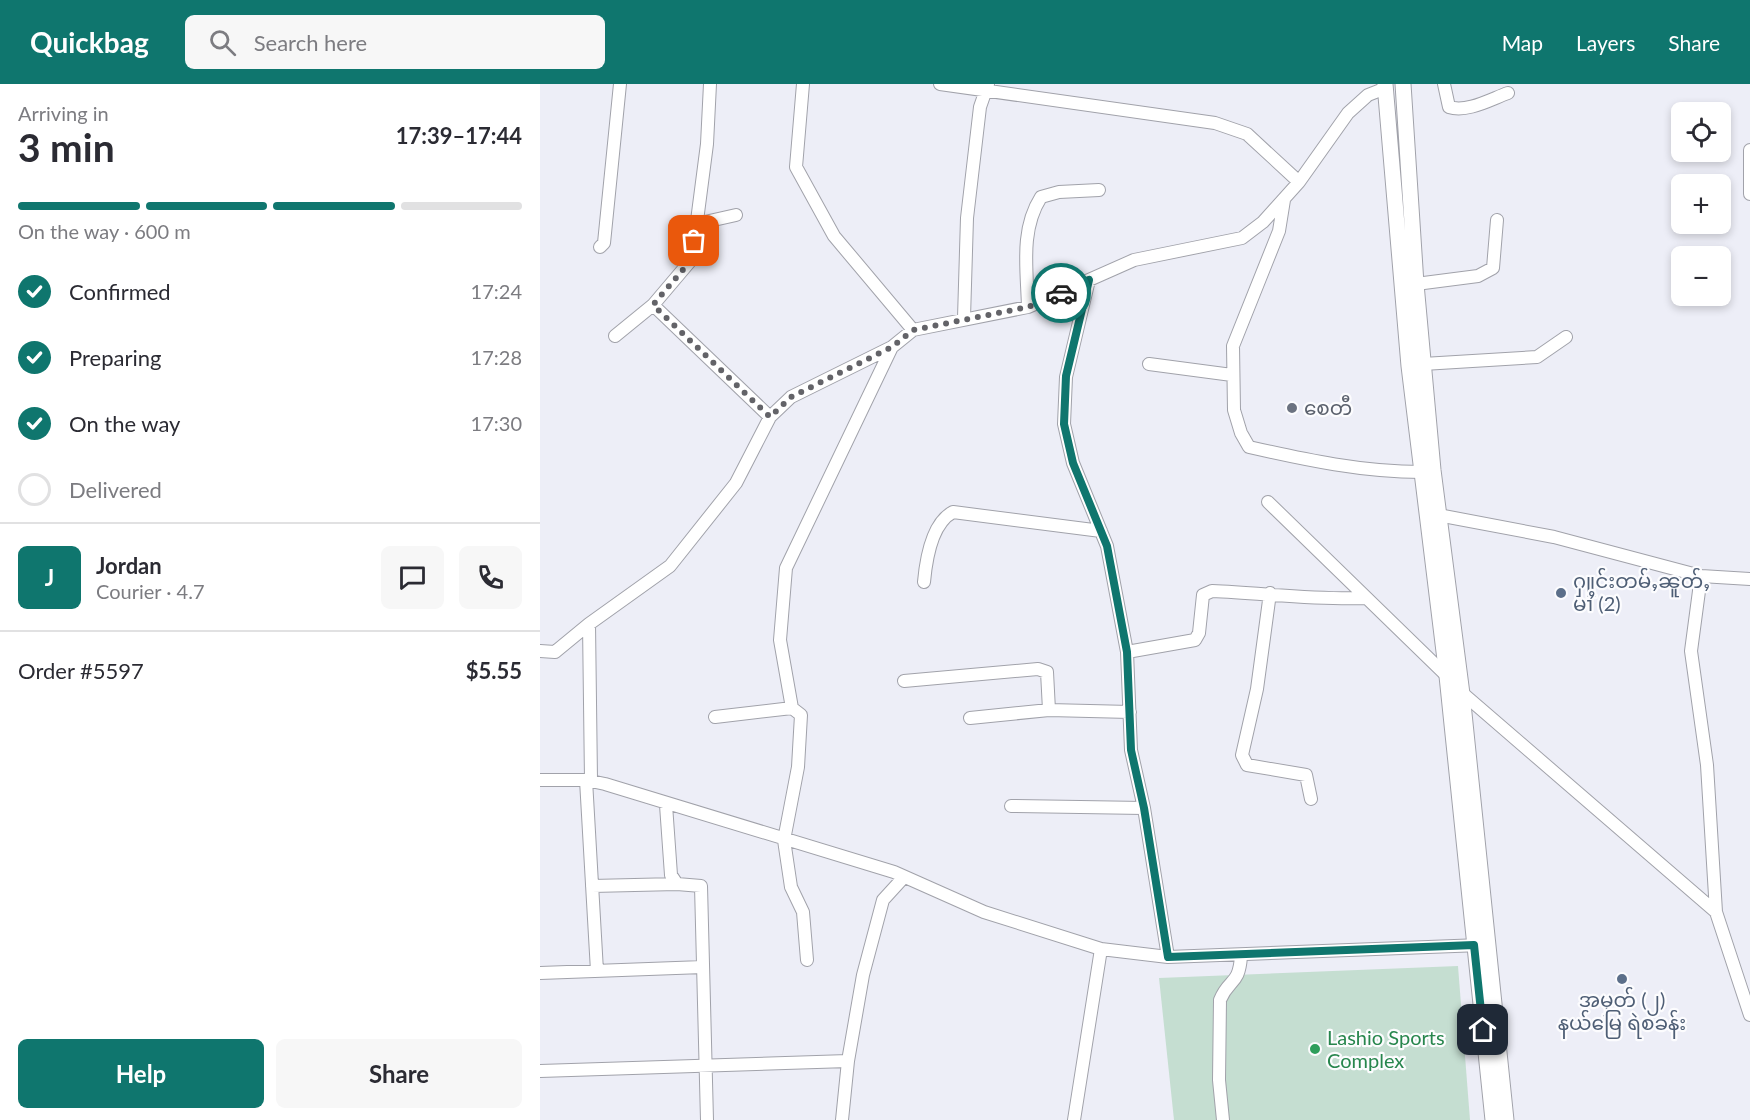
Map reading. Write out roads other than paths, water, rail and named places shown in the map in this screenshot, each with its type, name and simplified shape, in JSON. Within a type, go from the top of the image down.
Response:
[{"type":"main road","points":[[1403,84],[1423,364],[1438,515],[1462,694],[1493,1120]]},
{"type":"main road","points":[[1386,86],[1409,366],[1480,945],[1506,1120]]},
{"type":"street","points":[[600,247],[604,243],[620,84]]},
{"type":"street","points":[[615,336],[653,305],[692,259],[707,144],[710,84]]},
{"type":"street","points":[[803,84],[796,167],[834,236],[913,330]]},
{"type":"street","points":[[940,84],[986,87],[1215,123],[1247,134],[1299,182]]},
{"type":"street","points":[[1444,84],[1449,107],[1454,109],[1463,109],[1508,93]]},
{"type":"street","points":[[540,651],[555,652],[589,624],[670,566],[736,483],[770,417],[791,397],[892,347],[913,330],[1028,307],[1134,260],[1242,238],[1263,222],[1299,182],[1348,113],[1368,95],[1386,86]]},
{"type":"street","points":[[964,318],[967,218],[980,107],[986,87]]},
{"type":"street","points":[[1750,150],[1750,194]]},
{"type":"street","points":[[1028,307],[1026,247],[1030,214],[1041,197],[1059,192],[1099,190]]},
{"type":"street","points":[[1284,198],[1279,231],[1233,346],[1234,410],[1241,433],[1249,447],[1300,459],[1388,472],[1422,472]]},
{"type":"street","points":[[696,224],[736,215]]},
{"type":"street","points":[[1416,284],[1478,276],[1493,268],[1497,255],[1497,220]]},
{"type":"street","points":[[1089,280],[1066,376],[1064,424],[1073,463],[1107,546],[1127,652],[1131,750],[1144,808],[1168,957]]},
{"type":"street","points":[[653,305],[770,417]]},
{"type":"street","points":[[1423,364],[1537,357],[1566,337]]},
{"type":"street","points":[[807,960],[803,912],[791,887],[784,840],[798,767],[801,715],[792,708],[780,640],[786,568],[892,347]]},
{"type":"street","points":[[1149,364],[1232,375]]},
{"type":"street","points":[[1268,502],[1448,676],[1462,694],[1716,912]]},
{"type":"street","points":[[924,582],[927,552],[946,515],[953,512],[1101,531]]},
{"type":"street","points":[[1438,515],[1554,537],[1701,576],[1750,579]]},
{"type":"street","points":[[1701,576],[1691,651],[1707,765],[1716,912],[1750,1015]]},
{"type":"street","points":[[1127,652],[1194,640],[1199,633],[1203,595],[1206,592],[1270,593],[1321,600],[1365,598]]},
{"type":"street","points":[[1270,593],[1257,689],[1242,755],[1247,765],[1306,775],[1311,799]]},
{"type":"street","points":[[589,624],[588,780],[597,971]]},
{"type":"street","points":[[904,681],[1043,669],[1047,672],[1049,710]]},
{"type":"street","points":[[715,717],[792,708]]},
{"type":"street","points":[[970,718],[1049,710],[1130,712]]},
{"type":"street","points":[[540,780],[588,780],[904,877],[984,912],[1101,949],[1168,957],[1241,956],[1480,945]]},
{"type":"street","points":[[666,805],[671,875],[677,884]]},
{"type":"street","points":[[1011,806],[1144,808]]},
{"type":"street","points":[[842,1120],[848,1061],[863,975],[883,900],[904,877]]},
{"type":"street","points":[[592,886],[677,884],[701,886],[707,1120]]},
{"type":"street","points":[[1074,1120],[1101,949]]},
{"type":"street","points":[[1223,1120],[1219,1080],[1220,1000],[1224,991],[1238,977],[1241,956]]},
{"type":"street","points":[[540,973],[703,967]]},
{"type":"street","points":[[540,1071],[848,1061]]},
{"type":"place","name":"စေတီ","points":[[1292,408]]},
{"type":"place","name":"ႁူင်းတမ်ႇၼူတ်ႇ မၢႆ (2)","points":[[1561,593]]},
{"type":"place","name":"အမှတ် (၂) နယ်မြေ ရဲစခန်း","points":[[1622,979]]},
{"type":"place","name":"Lashio Sports Complex","points":[[1315,1049]]}]
